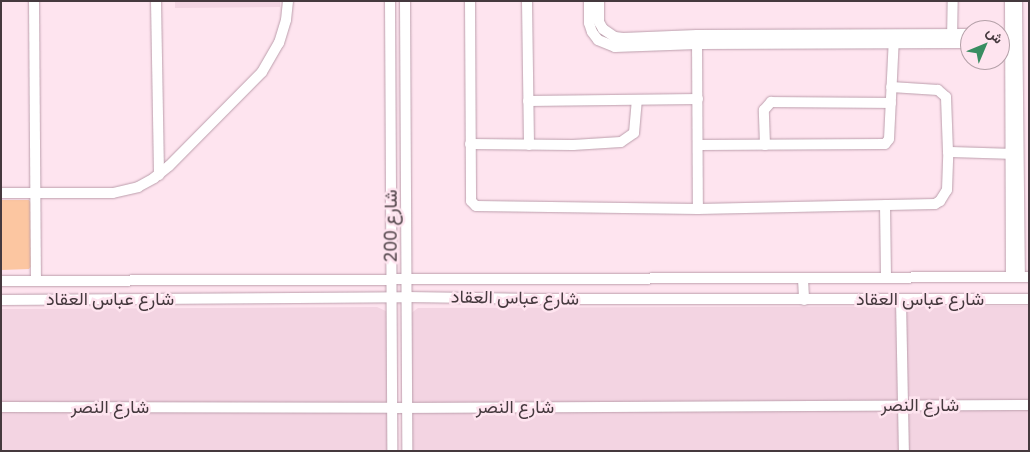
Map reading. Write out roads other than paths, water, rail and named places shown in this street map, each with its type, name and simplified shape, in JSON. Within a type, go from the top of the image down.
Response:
[{"type":"street","points":[[34,1],[36,280]]},
{"type":"street","points":[[156,1],[159,175]]},
{"type":"street","points":[[1,193],[113,193],[138,187],[159,175],[262,72],[279,42],[286,20],[288,1]]},
{"type":"street","name":"شارع 200","points":[[390,1],[392,451]]},
{"type":"street","name":"شارع 200","points":[[405,1],[407,451]]},
{"type":"street","points":[[470,1],[471,201],[474,206],[698,208],[935,204],[947,190],[947,103],[944,93],[938,90],[891,87]]},
{"type":"street","points":[[527,1],[528,144]]},
{"type":"street","points":[[589,1],[589,23],[592,32],[598,40],[606,44],[626,48],[697,40]]},
{"type":"street","points":[[599,1],[599,22],[607,33],[615,37],[697,40],[960,41]]},
{"type":"street","points":[[952,40],[953,1]]},
{"type":"street","points":[[1009,20],[1010,1]]},
{"type":"street","points":[[1010,28],[1018,1]]},
{"type":"street","points":[[952,40],[960,37]]},
{"type":"street","points":[[697,40],[698,208]]},
{"type":"street","points":[[698,145],[885,144],[889,139],[894,40]]},
{"type":"street","points":[[1010,63],[1020,277]]},
{"type":"street","points":[[1009,70],[1010,154],[1020,277]]},
{"type":"street","points":[[528,101],[698,99]]},
{"type":"street","points":[[470,144],[620,142],[634,133],[637,100]]},
{"type":"street","points":[[765,145],[764,110],[771,102],[891,103]]},
{"type":"street","points":[[948,152],[1010,154]]},
{"type":"street","points":[[885,205],[886,277]]},
{"type":"street","name":"شارع عباس العقاد","points":[[1,281],[1020,277]]},
{"type":"street","points":[[803,279],[804,300]]},
{"type":"street","points":[[338,280],[338,298]]},
{"type":"street","name":"شارع عباس العقاد","points":[[1,300],[392,297],[804,300],[1029,299]]},
{"type":"street","points":[[901,300],[904,451]]},
{"type":"street","name":"شارع النصر","points":[[1,407],[407,408],[1029,405]]}]
